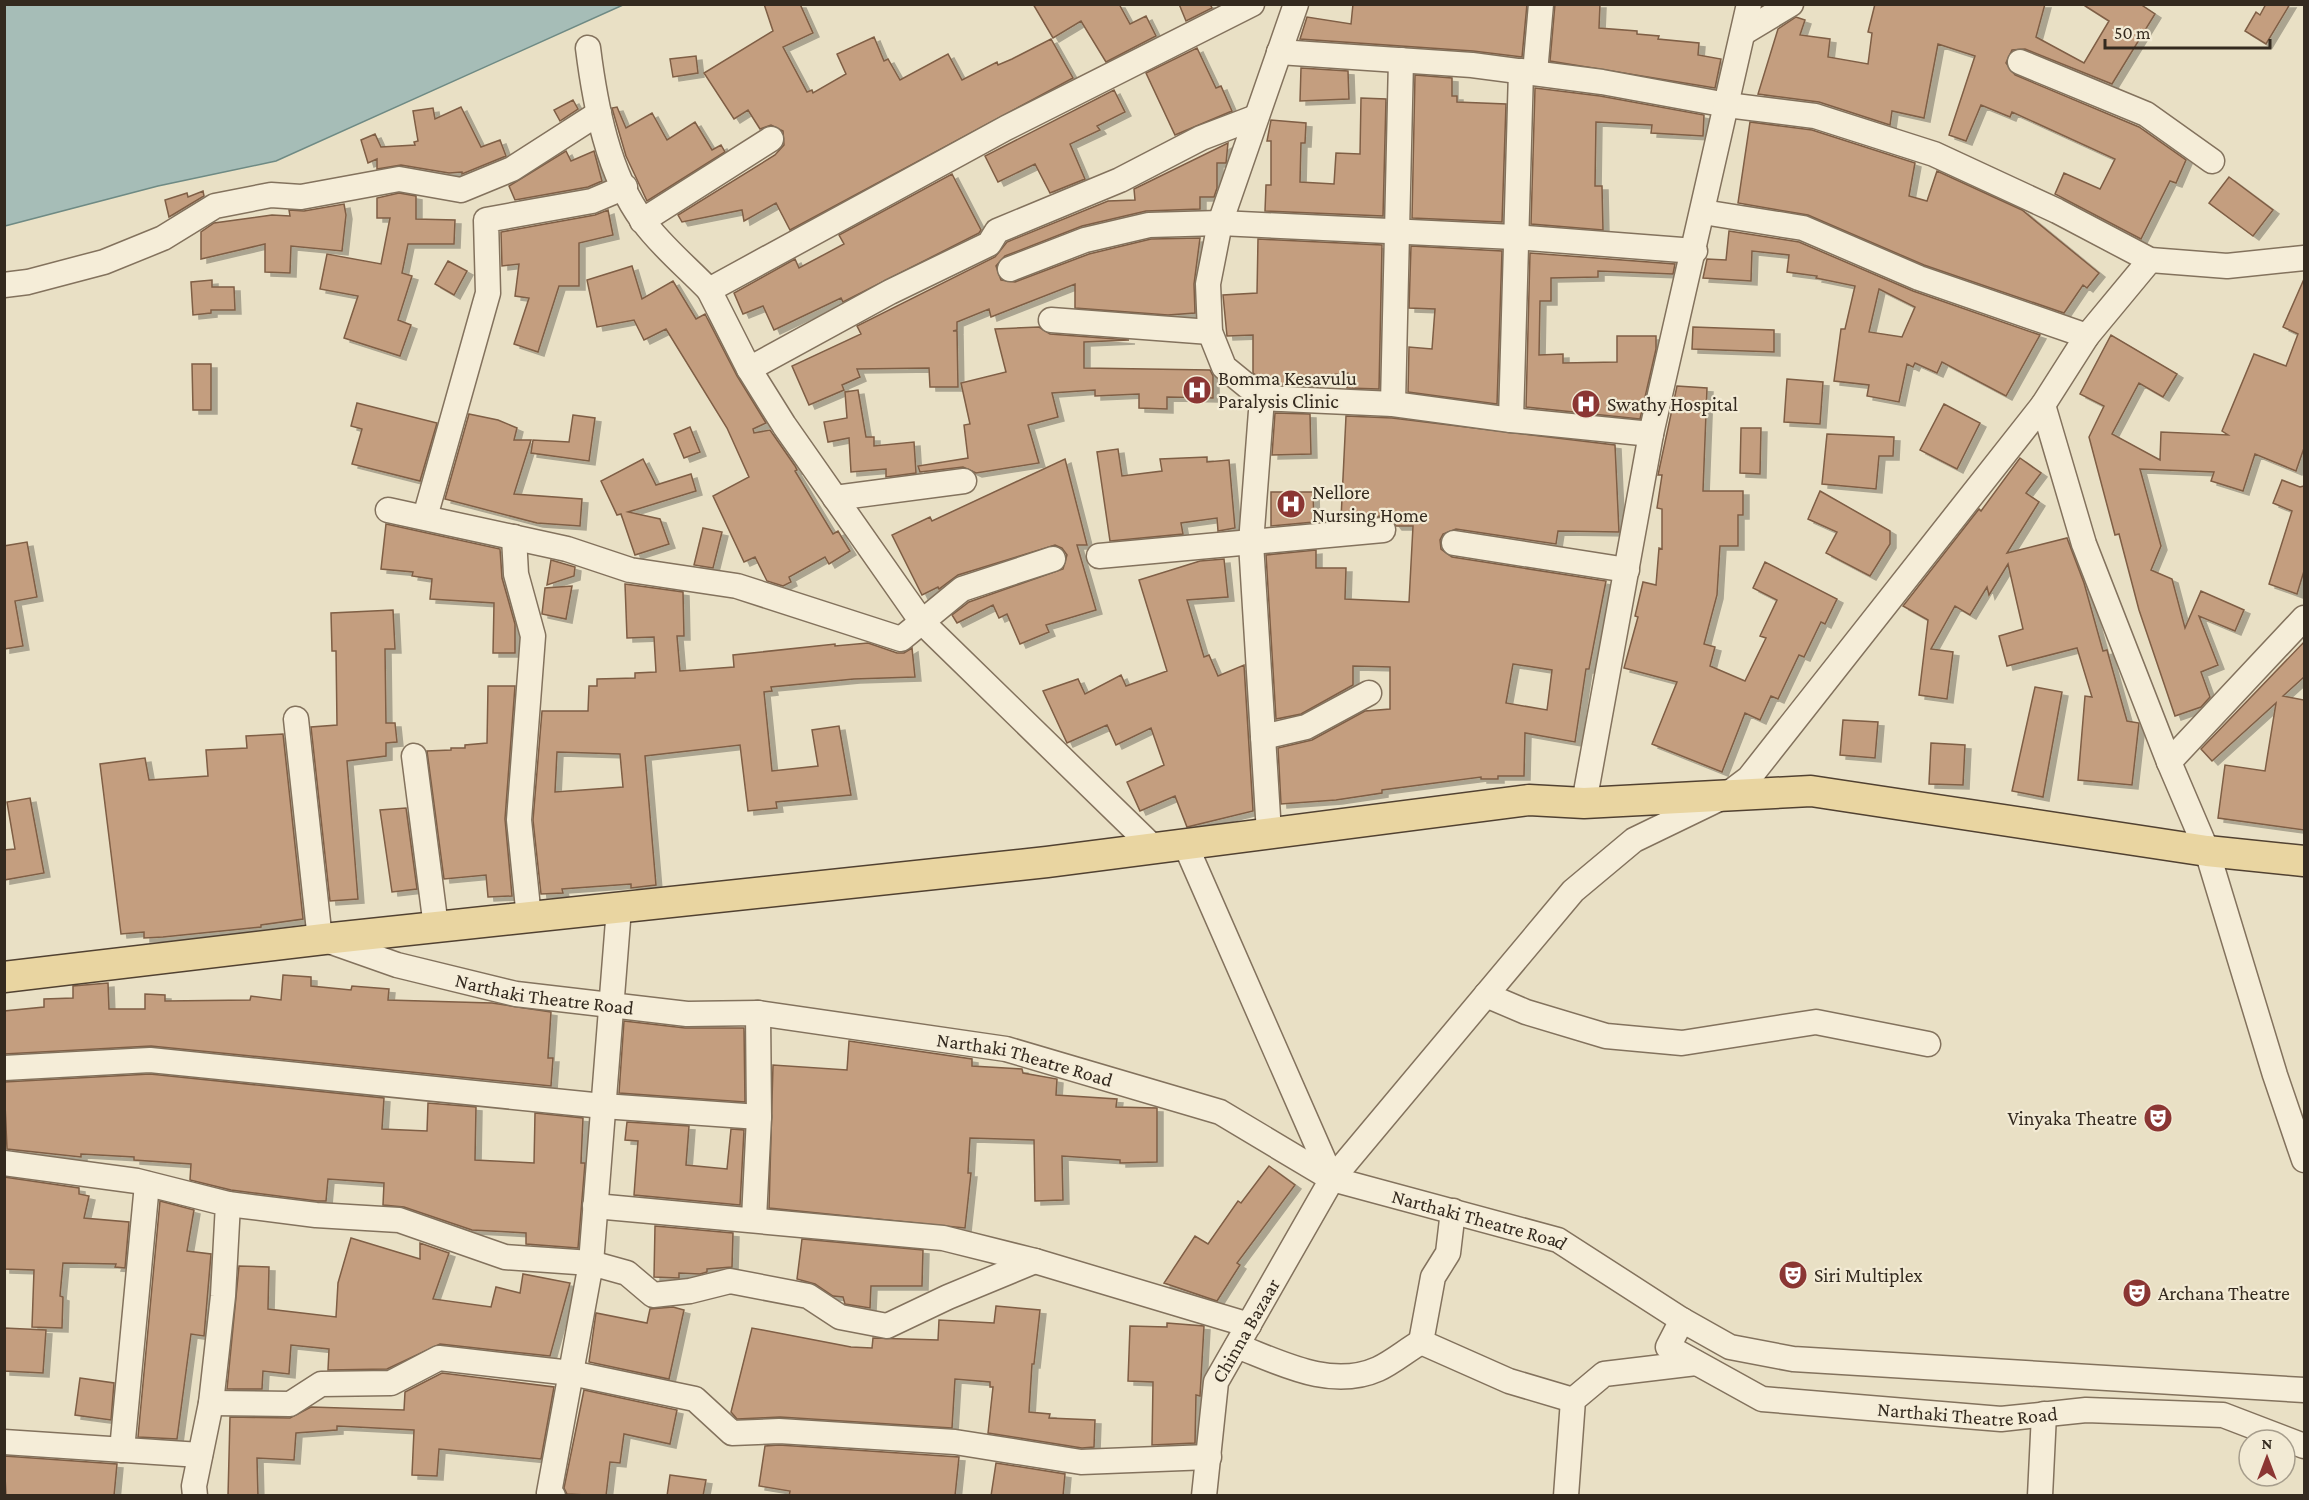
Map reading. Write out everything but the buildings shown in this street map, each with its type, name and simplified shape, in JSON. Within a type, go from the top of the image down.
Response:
[{"type":"main road","points":[[4,977],[1154,848],[1529,800],[1584,803],[1811,791],[2207,851],[2304,861]]},
{"type":"street","points":[[709,290],[1006,128],[1252,4]]},
{"type":"street","points":[[1296,4],[1220,223],[1208,284],[1210,332],[1224,367],[1262,398],[1393,404],[1511,420],[1651,434]]},
{"type":"street","points":[[1511,420],[1515,237],[1528,72],[1541,4]]},
{"type":"street","points":[[1584,803],[1651,434],[1695,251],[1749,4]]},
{"type":"street","points":[[1743,33],[1791,4]]},
{"type":"street","points":[[588,48],[599,113],[612,162],[642,221],[709,290],[749,369],[835,498],[922,622],[1154,848]]},
{"type":"street","points":[[1279,52],[1528,72],[1602,82],[1727,105],[1815,116],[1934,154],[2057,211],[2150,260],[2227,266],[2304,258]]},
{"type":"street","points":[[1393,404],[1401,60]]},
{"type":"street","points":[[2020,62],[2146,114],[2212,161]]},
{"type":"street","points":[[4,285],[28,282],[104,262],[163,237],[215,206],[271,195],[312,196],[399,179],[462,190],[512,170],[599,113]]},
{"type":"street","points":[[749,369],[890,292],[989,244],[997,231],[1120,180],[1201,138],[1256,117]]},
{"type":"street","points":[[642,221],[771,140]]},
{"type":"street","points":[[425,517],[488,293],[486,220],[592,201],[625,187]]},
{"type":"street","points":[[1703,212],[1803,228],[1919,278],[2087,336]]},
{"type":"street","points":[[1010,269],[1085,240],[1117,232],[1149,225],[1220,223],[1515,237],[1695,251]]},
{"type":"street","name":"Chinna Bazaar","points":[[1204,1496],[1216,1382],[1332,1179],[1573,891],[1634,840],[1725,796],[1749,778],[2043,405],[2087,336],[2150,260]]},
{"type":"street","points":[[1052,320],[1210,332]]},
{"type":"street","points":[[1262,398],[1251,543],[1269,833]]},
{"type":"street","points":[[2043,405],[2084,544],[2169,762],[2207,851],[2275,1075],[2304,1160]]},
{"type":"street","points":[[835,498],[964,481]]},
{"type":"street","points":[[388,510],[567,549],[630,570],[737,586],[901,639],[962,589],[1053,559]]},
{"type":"street","points":[[1099,556],[1383,530]]},
{"type":"street","points":[[514,537],[516,574],[534,636],[519,819],[529,918]]},
{"type":"street","points":[[1454,543],[1627,570]]},
{"type":"street","points":[[2169,762],[2304,618]]},
{"type":"street","points":[[1263,737],[1306,727],[1369,693]]},
{"type":"street","points":[[296,718],[322,940]]},
{"type":"street","points":[[414,756],[436,927]]},
{"type":"street","points":[[1185,844],[1332,1179]]},
{"type":"street","points":[[553,1496],[549,1493],[591,1263],[619,908]]},
{"type":"street","name":"Narthaki Theatre Road","points":[[322,940],[397,965],[516,994],[687,1014],[758,1013],[1006,1049],[1220,1112],[1332,1179],[1558,1240],[1682,1320],[1730,1347],[1792,1359],[2304,1390]]},
{"type":"street","points":[[1486,995],[1526,1012],[1606,1036],[1682,1043],[1816,1022],[1928,1044]]},
{"type":"street","points":[[754,1219],[759,1117],[758,1013]]},
{"type":"street","points":[[4,1068],[150,1060],[603,1106],[759,1117]]},
{"type":"street","points":[[4,1163],[147,1184],[228,1204],[316,1215],[399,1220],[505,1257],[591,1263],[627,1273],[652,1295],[690,1291],[730,1281],[808,1296],[840,1317],[887,1326],[948,1297],[1035,1261]]},
{"type":"street","points":[[122,1450],[147,1184]]},
{"type":"street","points":[[195,1496],[200,1455],[211,1403],[223,1296],[228,1204]]},
{"type":"street","points":[[595,1206],[943,1238],[1035,1261],[1243,1335],[1311,1374],[1355,1376],[1379,1369],[1421,1342],[1433,1277],[1448,1253],[1453,1211]]},
{"type":"street","name":"Narthaki Theatre Road","points":[[1682,1320],[1668,1347],[1762,1399],[2001,1419],[2086,1410],[2223,1415],[2304,1446]]},
{"type":"street","points":[[1421,1342],[1509,1381],[1573,1400]]},
{"type":"street","points":[[211,1403],[290,1404],[321,1384],[391,1383],[439,1358],[571,1373],[695,1399],[732,1433],[779,1431],[955,1442],[1081,1461],[1209,1457]]},
{"type":"street","points":[[1566,1496],[1573,1400],[1604,1374],[1696,1363]]},
{"type":"street","points":[[2040,1496],[2044,1414]]},
{"type":"street","points":[[4,1442],[200,1455]]},
{"type":"water","points":[[5,4],[623,5],[276,161],[158,186],[5,226]]},
{"type":"place","name":"Bomma Kesavulu Paralysis Clinic","points":[[1197,390]]},
{"type":"place","name":"Swathy Hospital","points":[[1586,404]]},
{"type":"place","name":"Nellore Nursing Home","points":[[1291,504]]},
{"type":"place","name":"Vinyaka Theatre","points":[[2158,1118]]},
{"type":"place","name":"Siri Multiplex","points":[[1793,1275]]},
{"type":"place","name":"Archana Theatre","points":[[2137,1293]]}]
